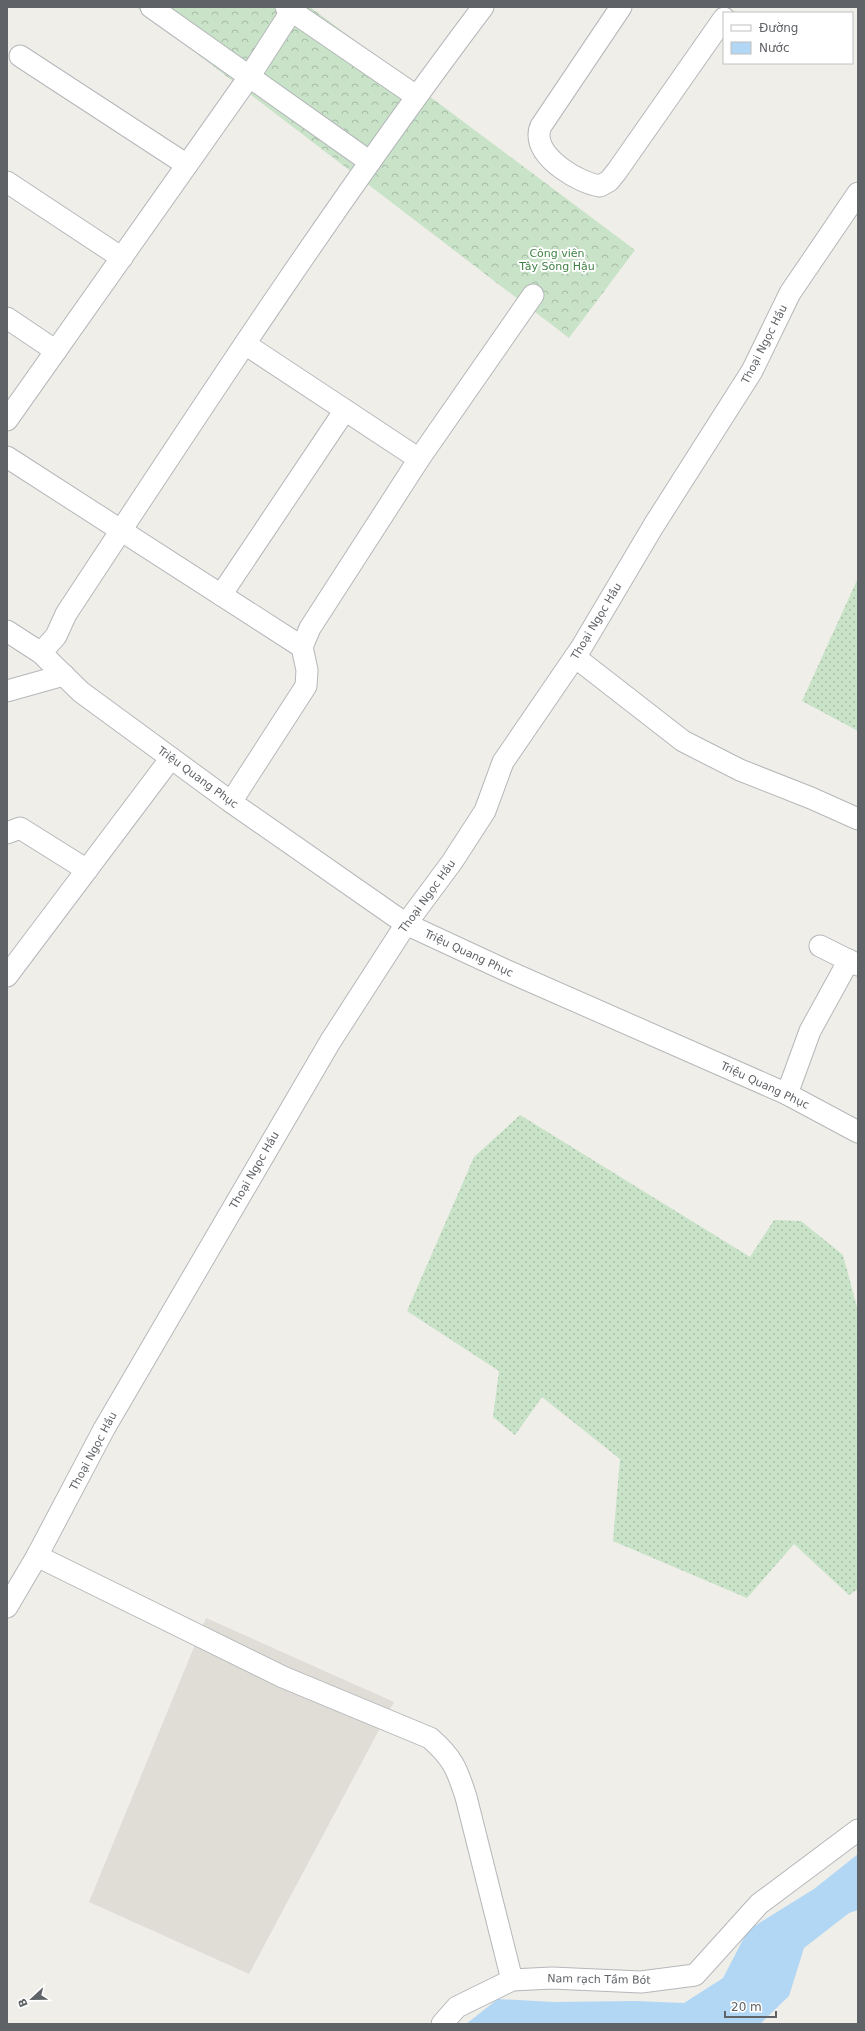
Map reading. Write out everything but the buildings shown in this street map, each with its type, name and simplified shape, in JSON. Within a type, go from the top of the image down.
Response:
[{"type":"street","points":[[150,7],[370,162]]},
{"type":"street","points":[[41,653],[56,636],[66,614],[245,344],[416,96],[483,7]]},
{"type":"street","points":[[621,7],[541,126],[538,135],[547,155],[554,162],[579,180],[600,186],[609,181],[617,171],[723,19]]},
{"type":"street","points":[[7,420],[249,77],[291,8],[416,96]]},
{"type":"street","points":[[20,56],[187,165]]},
{"type":"street","points":[[7,182],[122,258]]},
{"type":"street","name":"Thoại Ngọc Hầu","points":[[7,1607],[37,1556],[104,1429],[330,1042],[406,924],[452,862],[485,811],[503,762],[575,657],[654,525],[752,371],[790,293],[858,193]]},
{"type":"street","points":[[231,802],[306,686],[307,670],[302,648],[310,628],[419,459],[533,295]]},
{"type":"street","points":[[7,318],[56,350]]},
{"type":"street","points":[[245,344],[419,459]]},
{"type":"street","points":[[221,595],[345,410]]},
{"type":"street","points":[[7,457],[302,648]]},
{"type":"street","name":"Triệu Quang Phục","points":[[7,631],[41,653],[81,692],[231,802],[406,924],[505,970],[787,1094],[858,1132]]},
{"type":"street","points":[[575,657],[682,741],[740,770],[811,798],[858,819]]},
{"type":"street","points":[[7,691],[64,675]]},
{"type":"street","points":[[7,976],[171,758]]},
{"type":"street","points":[[7,833],[20,828],[87,870]]},
{"type":"street","points":[[787,1094],[810,1031],[854,962],[820,946]]},
{"type":"street","points":[[37,1556],[283,1677],[430,1738],[447,1753],[458,1771],[466,1797],[512,1980]]},
{"type":"street","name":"Nam rạch Tầm Bót","points":[[442,2024],[457,2007],[512,1980],[552,1978],[641,1982],[695,1975],[759,1904],[858,1830]]},
{"type":"shaded area","points":[[206,1618],[394,1702],[249,1974],[89,1902]]},
{"type":"green space","name":"Công viên Tây Sông Hậu","points":[[136,7],[310,7],[635,250],[569,338]]},
{"type":"green space","points":[[858,578],[858,731],[802,701]]},
{"type":"green space","points":[[520,1115],[750,1257],[774,1220],[801,1221],[843,1255],[858,1311],[858,1589],[849,1595],[794,1544],[747,1598],[613,1541],[620,1459],[542,1397],[515,1435],[493,1417],[499,1371],[407,1311],[474,1157]]},
{"type":"water","points":[[858,1854],[858,1910],[849,1913],[804,1948],[789,1996],[760,2024],[466,2024],[498,1999],[554,2002],[635,2001],[684,2003],[723,1978],[748,1930],[814,1889]]}]
